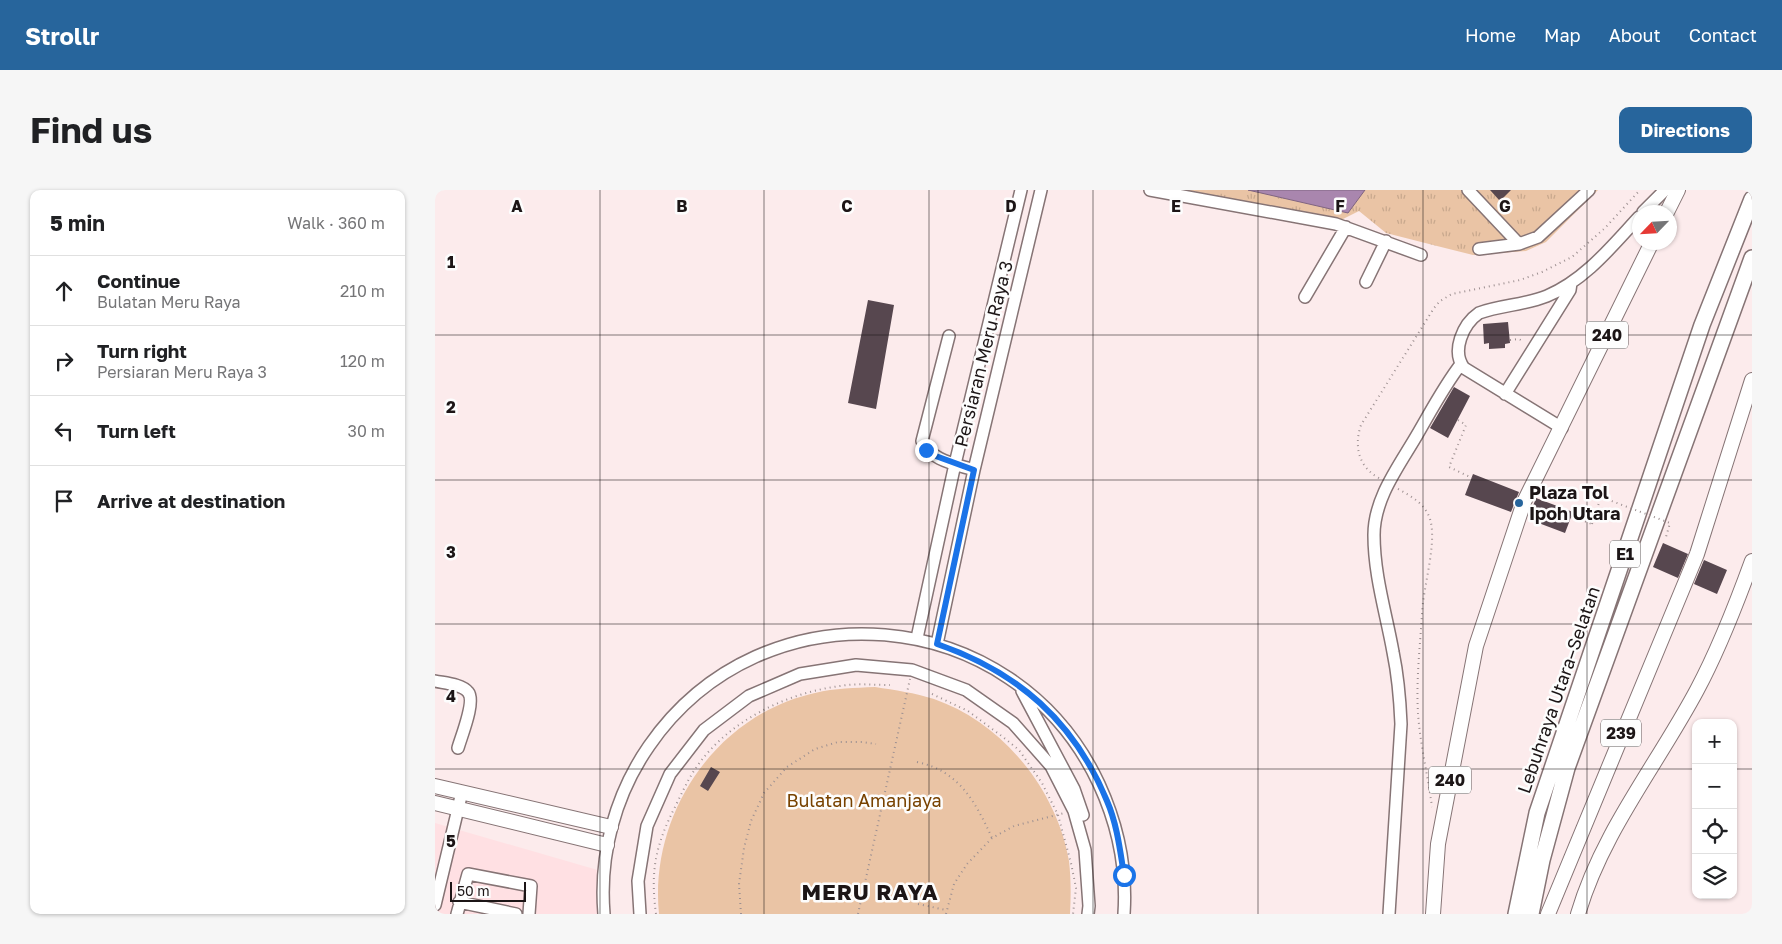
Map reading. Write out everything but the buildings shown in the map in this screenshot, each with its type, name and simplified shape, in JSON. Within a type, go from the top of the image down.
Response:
[{"type":"highway","name":"Lebuhraya Utara–Selatan","points":[[1516,914],[1537,813],[1702,325],[1752,199]]},
{"type":"highway","name":"Lebuhraya Utara–Selatan","points":[[1531,914],[1542,860],[1567,768],[1752,258]]},
{"type":"main road","points":[[1670,205],[1678,190]]},
{"type":"main road","name":"240","points":[[1433,914],[1438,844],[1476,646],[1524,502],[1649,250]]},
{"type":"main road","name":"239","points":[[1548,914],[1697,554],[1752,380]]},
{"type":"main road","points":[[1578,914],[1584,892],[1618,822],[1698,690],[1731,616],[1752,561]]},
{"type":"main road","points":[[435,786],[611,827]]},
{"type":"main road","points":[[435,803],[607,845]]},
{"type":"street","name":"Persiaran Meru Raya 3","points":[[917,638],[955,464],[1021,190]]},
{"type":"street","name":"Persiaran Meru Raya 3","points":[[937,644],[974,470],[1041,190]]},
{"type":"street","points":[[1150,190],[1326,222],[1346,227],[1421,255]]},
{"type":"street","points":[[1468,190],[1519,244]]},
{"type":"street","points":[[1479,249],[1519,244],[1538,238],[1589,190]]},
{"type":"street","points":[[1650,205],[1665,190]]},
{"type":"street","points":[[1561,428],[1471,372],[1461,364],[1457,348],[1475,316],[1485,310],[1527,302],[1545,296],[1571,283],[1596,262],[1632,223]]},
{"type":"street","points":[[1305,297],[1346,227]]},
{"type":"street","points":[[1366,282],[1386,241]]},
{"type":"street","points":[[1505,394],[1570,290],[1571,283]]},
{"type":"street","points":[[949,336],[923,440],[926,450],[933,455],[974,470]]},
{"type":"street","points":[[1389,914],[1400,734],[1400,704],[1393,652],[1378,582],[1374,534],[1376,516],[1388,484],[1448,381],[1461,364]]},
{"type":"street","points":[[604,914],[603,872],[607,845],[623,793],[639,760],[659,731],[683,704],[711,681],[742,662],[783,646],[809,638],[845,633],[881,633],[917,638],[980,661],[1019,685],[1047,709],[1072,737],[1092,768],[1108,802],[1119,838],[1123,865],[1125,914]]},
{"type":"street","points":[[640,914],[638,882],[647,826],[669,774],[704,730],[749,696],[800,674],[856,665],[911,670],[966,690],[1013,722],[1051,766],[1074,811],[1085,850],[1088,914]]},
{"type":"street","points":[[435,681],[462,688],[469,692],[471,701],[458,748]]},
{"type":"street","points":[[1019,685],[1074,789],[1088,832],[1085,850]]},
{"type":"street","points":[[435,905],[462,792]]},
{"type":"street","points":[[516,914],[458,908],[468,874],[531,886],[529,914]]},
{"type":"path","points":[[1432,807],[1418,715],[1417,693],[1422,609],[1431,547],[1431,523],[1421,504],[1372,475],[1364,465],[1359,452],[1357,438],[1361,425],[1440,301],[1452,294],[1520,280],[1543,272],[1572,257],[1605,228],[1640,190]]},
{"type":"path","points":[[1509,340],[1519,339]]},
{"type":"path","points":[[1458,420],[1466,425],[1449,468],[1472,478]]},
{"type":"path","points":[[1571,516],[1592,524],[1601,497],[1670,523],[1663,543]]},
{"type":"path","points":[[858,914],[911,670]]},
{"type":"path","points":[[656,914],[655,867],[662,833],[689,779],[699,764],[723,738],[761,712],[788,699],[839,686],[856,684],[889,685]]},
{"type":"path","points":[[932,694],[968,711],[1003,736],[1019,750],[1042,783],[1059,815],[1076,888],[1073,914]]},
{"type":"path","points":[[741,914],[739,884],[744,848],[751,822],[764,794],[787,767],[815,749],[838,742],[876,744]]},
{"type":"path","points":[[917,762],[929,765],[950,775],[970,796],[992,838]]},
{"type":"path","points":[[945,914],[953,884],[967,864],[992,838],[1014,826],[1074,811]]},
{"type":"path","points":[[918,904],[946,910]]},
{"type":"shaded area","points":[[1248,190],[1365,190],[1348,213]]},
{"type":"shaded area","points":[[435,823],[601,871],[605,914],[435,914]]},
{"type":"green space","points":[[1177,190],[1598,190],[1546,242],[1526,251],[1473,255],[1386,233],[1359,211],[1341,220]]},
{"type":"green space","name":"Bulatan Amanjaya","points":[[875,687],[927,697],[959,710],[983,724],[1023,762],[1053,809],[1063,835],[1070,868],[1070,914],[659,914],[659,877],[665,841],[678,806],[696,775],[719,746],[747,723],[779,705],[823,691]]},
{"type":"place","name":"Plaza Tol Ipoh Utara","points":[[1519,503]]},
{"type":"district","name":"MERU RAYA","points":[[870,892]]},
{"type":"route","points":[[926,450],[933,455],[974,470],[937,644],[959,651],[980,661],[1019,685],[1047,709],[1072,737],[1092,768],[1108,802],[1119,838],[1124,875]]}]
